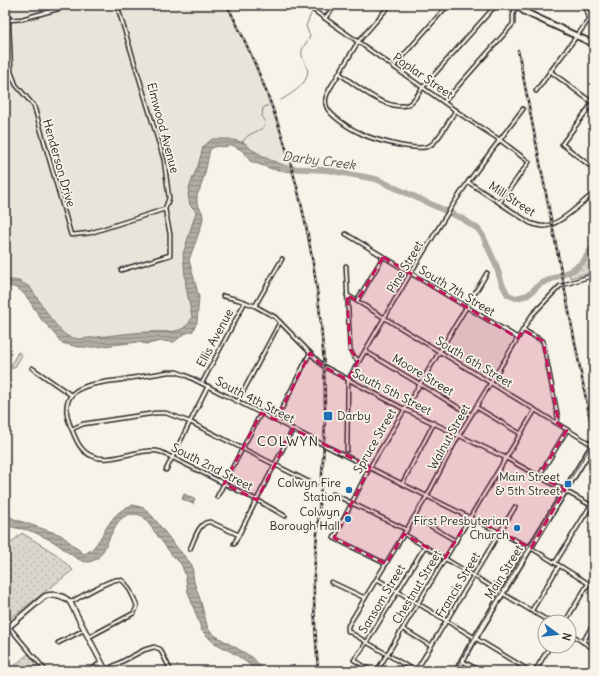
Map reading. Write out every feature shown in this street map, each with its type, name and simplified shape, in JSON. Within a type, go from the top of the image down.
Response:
[{"type":"main road","points":[[516,5],[525,12],[594,44]]},
{"type":"main road","name":"Main Street","points":[[458,671],[475,638],[594,444]]},
{"type":"street","name":"Henderson Drive","points":[[8,5],[11,72],[16,85],[34,106],[71,235],[90,233],[165,208]]},
{"type":"street","points":[[9,20],[22,19],[72,5]]},
{"type":"street","name":"Elmwood Avenue","points":[[117,5],[164,160],[169,198],[165,208],[170,234],[170,255],[121,270]]},
{"type":"street","name":"Poplar Street","points":[[306,5],[500,140],[529,162],[500,202]]},
{"type":"street","points":[[324,18],[336,5]]},
{"type":"street","points":[[390,5],[358,42],[339,73],[325,99],[327,108],[358,133],[408,147],[419,148],[430,145],[436,140],[456,110]]},
{"type":"street","points":[[394,66],[448,5]]},
{"type":"street","points":[[339,73],[369,95],[397,106],[410,104],[423,87],[496,5]]},
{"type":"street","points":[[444,102],[513,24],[512,15],[516,5]]},
{"type":"street","points":[[585,5],[590,21]]},
{"type":"street","points":[[536,91],[587,22],[594,19]]},
{"type":"street","points":[[550,72],[594,102],[562,144],[594,169]]},
{"type":"street","name":"Pine Street","points":[[347,450],[348,380],[358,360],[452,206],[522,109]]},
{"type":"street","name":"Mill Street","points":[[468,182],[530,223],[540,226],[548,226],[562,219],[594,193]]},
{"type":"street","name":"South 7th Street","points":[[346,234],[518,338]]},
{"type":"street","points":[[357,301],[383,257]]},
{"type":"street","points":[[255,306],[282,259]]},
{"type":"street","points":[[346,266],[350,349],[353,356],[358,360]]},
{"type":"street","name":"Spruce Street","points":[[386,564],[334,538],[370,467],[486,273]]},
{"type":"street","name":"Walnut Street","points":[[367,642],[348,631],[348,626],[407,530],[427,496],[459,435],[532,315],[560,286],[593,275]]},
{"type":"street","name":"South 6th Street","points":[[347,295],[567,430],[594,444]]},
{"type":"street","name":"South 5th Street","points":[[222,296],[234,298],[255,306],[275,318],[323,366],[404,409],[506,458],[594,507]]},
{"type":"street","name":"Ellis Avenue","points":[[202,383],[245,302]]},
{"type":"street","points":[[238,401],[280,322]]},
{"type":"street","points":[[523,330],[543,341],[558,418],[556,422]]},
{"type":"street","name":"Moore Street","points":[[365,350],[471,415]]},
{"type":"street","points":[[276,420],[310,353]]},
{"type":"street","points":[[32,368],[71,395],[67,413],[72,429],[83,424],[156,413],[174,415],[315,485]]},
{"type":"street","name":"South 4th Street","points":[[71,395],[80,388],[88,385],[168,372],[182,373],[531,548],[594,587]]},
{"type":"street","name":"Ellis Avenue","points":[[166,470],[208,386]]},
{"type":"street","points":[[476,407],[521,434]]},
{"type":"street","name":"Chestnut Street","points":[[377,671],[535,410]]},
{"type":"street","points":[[217,497],[261,413]]},
{"type":"street","points":[[402,484],[434,423]]},
{"type":"street","name":"South 2nd Street","points":[[72,429],[84,452],[93,457],[104,458],[153,451],[161,452],[257,500],[285,516]]},
{"type":"street","points":[[234,544],[293,429]]},
{"type":"street","points":[[539,476],[567,430]]},
{"type":"street","points":[[333,494],[407,530]]},
{"type":"street","points":[[555,563],[591,505]]},
{"type":"street","name":"Francis Street","points":[[416,671],[515,507]]},
{"type":"street","points":[[415,516],[456,541]]},
{"type":"street","points":[[190,549],[202,524],[206,522],[210,522],[239,535]]},
{"type":"street","points":[[404,534],[538,614]]},
{"type":"street","name":"Sansom Street","points":[[372,671],[354,660],[367,642],[397,590],[425,546]]},
{"type":"street","points":[[532,610],[559,566]]},
{"type":"street","points":[[70,602],[108,582],[119,579],[126,584],[136,603],[137,608],[132,616],[88,638]]},
{"type":"street","points":[[377,579],[530,671]]},
{"type":"street","points":[[332,582],[365,598]]},
{"type":"street","points":[[570,614],[588,584]]},
{"type":"street","points":[[5,630],[41,599],[49,595],[56,595],[64,597],[70,602],[106,671],[144,650],[154,647],[160,649],[171,671]]},
{"type":"street","points":[[583,642],[594,623]]},
{"type":"street","points":[[9,627],[46,671]]},
{"type":"street","points":[[402,629],[432,646]]},
{"type":"street","points":[[58,643],[84,630]]},
{"type":"street","points":[[577,638],[594,649]]},
{"type":"street","points":[[367,642],[416,671]]},
{"type":"street","points":[[535,671],[545,654]]},
{"type":"street","points":[[462,661],[480,671]]},
{"type":"street","points":[[90,671],[101,662]]},
{"type":"highlighted area","points":[[383,257],[518,338],[523,330],[543,341],[558,418],[556,422],[567,430],[539,476],[565,490],[531,548],[470,517],[445,558],[404,534],[386,564],[334,538],[370,467],[293,429],[257,500],[224,484],[261,413],[276,420],[310,353],[323,366],[348,380],[358,361],[350,349],[347,295],[357,301]]},
{"type":"shaded area","points":[[5,5],[225,5],[232,15],[259,74],[291,164],[280,167],[232,144],[207,146],[194,189],[199,219],[187,261],[193,319],[190,330],[75,342],[60,334],[30,291],[13,283],[5,263]]},
{"type":"shaded area","points":[[212,139],[229,139],[245,143],[251,149],[270,160],[289,167],[291,172],[272,169],[250,161],[243,151],[232,145],[223,147],[217,146],[210,149],[205,173],[197,195],[197,203],[203,217],[202,224],[189,260],[199,297],[197,322],[193,331],[184,334],[174,342],[162,341],[147,344],[138,342],[95,347],[78,347],[62,343],[42,321],[29,300],[21,291],[16,288],[5,287],[5,279],[19,281],[30,287],[51,319],[63,333],[69,337],[79,339],[172,331],[185,327],[192,317],[186,287],[183,254],[196,212],[190,205],[188,195],[203,147]]},
{"type":"shaded area","points":[[594,250],[594,269],[590,273],[570,278],[569,274],[580,268]]},
{"type":"shaded area","points":[[468,312],[513,339],[490,377],[445,350]]},
{"type":"shaded area","points":[[18,352],[22,355],[13,369],[11,368],[11,365]]},
{"type":"shaded area","points":[[184,494],[195,499],[193,504],[182,499]]},
{"type":"shaded area","points":[[133,505],[144,508],[153,517],[192,565],[194,582],[208,629],[216,636],[252,657],[265,671],[255,671],[250,665],[235,654],[213,642],[202,631],[188,592],[185,574],[181,564],[172,555],[143,516],[131,514],[123,518],[116,525],[102,553],[96,559],[88,562],[80,560],[54,542],[38,534],[13,527],[5,523],[5,514],[14,519],[61,535],[84,554],[96,545],[116,515],[123,509]]},
{"type":"shaded area","points":[[22,533],[56,554],[73,570],[6,622],[5,548]]},
{"type":"shaded area","points":[[28,654],[42,671],[8,671]]},
{"type":"waterway","points":[[281,100],[295,91],[304,82],[307,76],[308,71],[302,57],[302,50],[310,36],[306,26],[311,14]]},
{"type":"waterway","points":[[242,143],[249,135],[264,127],[265,121],[262,116],[263,108],[268,105]]},
{"type":"waterway","name":"Darby Creek","points":[[282,168],[327,170],[376,179],[463,219],[478,229],[483,236],[496,265],[502,284],[508,295],[516,298],[528,295],[540,284],[570,271],[583,262],[594,245]]},
{"type":"tram line","points":[[456,671],[474,637],[594,441]]},
{"type":"railway","points":[[227,5],[271,103],[288,154],[302,206],[320,311],[324,364],[325,418],[314,575],[314,611],[318,671]]},
{"type":"railway","points":[[518,50],[594,440]]},
{"type":"place","name":"Darby","points":[[328,416]]},
{"type":"place","name":"Main Street & 5th Street","points":[[568,484]]},
{"type":"place","name":"Colwyn Fire Station","points":[[349,490]]},
{"type":"place","name":"Colwyn Borough Hall","points":[[348,519]]},
{"type":"place","name":"First Presbyterian Church","points":[[517,528]]},
{"type":"district","name":"COLWYN","points":[[288,441]]}]
